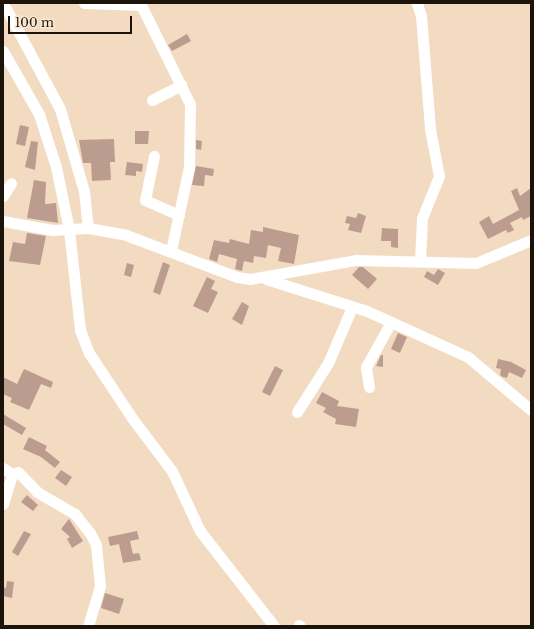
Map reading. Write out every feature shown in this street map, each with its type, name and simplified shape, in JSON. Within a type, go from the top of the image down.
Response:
[{"type":"street","points":[[4,3],[60,109],[84,191],[78,229],[80,330],[89,353],[132,418],[172,471],[200,531],[274,626]]},
{"type":"street","points":[[84,3],[141,5],[190,104],[190,159],[171,250]]},
{"type":"street","points":[[417,3],[421,16],[430,129],[438,176],[422,218],[420,261]]},
{"type":"street","points":[[3,51],[39,114],[78,229]]},
{"type":"street","points":[[152,100],[181,85]]},
{"type":"street","points":[[154,156],[145,200],[179,215]]},
{"type":"street","points":[[3,196],[11,183]]},
{"type":"street","points":[[3,221],[52,230],[78,229],[126,234],[171,250],[237,277],[262,278],[356,260],[476,263],[531,240]]},
{"type":"street","points":[[262,278],[352,307],[391,322],[468,357],[531,410]]},
{"type":"street","points":[[297,412],[328,363],[352,307]]},
{"type":"street","points":[[369,387],[366,366],[391,322]]},
{"type":"street","points":[[3,504],[7,471],[20,472],[37,492],[75,514],[94,540],[100,586],[88,626]]},
{"type":"building","points":[[187,34],[191,41],[172,51],[168,45]]},
{"type":"building","points":[[20,125],[29,127],[25,146],[16,144]]},
{"type":"building","points":[[135,131],[149,131],[148,144],[135,144]]},
{"type":"building","points":[[114,139],[115,162],[110,162],[111,180],[92,181],[91,163],[83,163],[79,140]]},
{"type":"building","points":[[196,140],[202,141],[201,150],[196,149]]},
{"type":"building","points":[[31,141],[38,142],[35,170],[25,167]]},
{"type":"building","points":[[127,162],[143,164],[142,172],[136,171],[136,176],[125,175]]},
{"type":"building","points":[[196,166],[214,169],[213,176],[205,175],[204,186],[192,185]]},
{"type":"building","points":[[34,180],[46,182],[45,204],[56,203],[58,223],[27,218]]},
{"type":"building","points":[[517,188],[520,196],[531,188],[531,216],[523,220],[522,217],[510,223],[514,230],[508,233],[506,230],[488,239],[479,222],[489,216],[493,224],[519,210],[511,191]]},
{"type":"building","points":[[358,213],[366,216],[361,233],[348,230],[350,224],[345,223],[347,216],[356,218]]},
{"type":"building","points":[[263,227],[299,235],[294,264],[278,261],[281,248],[268,245],[266,258],[254,256],[253,263],[244,261],[242,271],[235,269],[237,259],[219,254],[217,262],[209,259],[214,240],[229,243],[230,239],[249,244],[251,230],[263,232]]},
{"type":"building","points":[[382,228],[398,229],[398,248],[391,247],[391,241],[381,241]]},
{"type":"building","points":[[27,233],[46,236],[40,265],[9,261],[13,242],[25,244]]},
{"type":"building","points":[[163,262],[170,265],[160,295],[153,292]]},
{"type":"building","points":[[127,263],[134,265],[131,277],[124,275]]},
{"type":"building","points":[[359,267],[363,267],[377,279],[368,289],[352,275]]},
{"type":"building","points":[[438,269],[445,273],[438,285],[424,277],[427,271],[434,275]]},
{"type":"building","points":[[207,277],[215,281],[211,289],[218,292],[208,313],[193,306]]},
{"type":"building","points":[[242,302],[249,306],[242,325],[232,319]]},
{"type":"building","points":[[398,333],[407,337],[400,353],[391,349]]},
{"type":"building","points":[[381,355],[383,355],[383,367],[376,366]]},
{"type":"building","points":[[498,359],[511,362],[526,370],[522,378],[509,372],[507,378],[500,375],[501,369],[496,368]]},
{"type":"building","points":[[275,366],[283,370],[270,396],[262,392]]},
{"type":"building","points":[[24,369],[53,382],[51,388],[41,384],[29,410],[10,402],[12,398],[3,394],[3,377],[17,384]]},
{"type":"building","points":[[322,392],[339,401],[337,406],[359,409],[356,427],[335,424],[336,419],[323,412],[326,408],[316,403]]},
{"type":"building","points":[[3,414],[26,428],[22,435],[3,424]]},
{"type":"building","points":[[29,437],[47,446],[45,450],[60,462],[55,468],[41,457],[23,449]]},
{"type":"building","points":[[61,470],[72,477],[66,486],[55,478]]},
{"type":"building","points":[[27,495],[38,505],[33,511],[21,502]]},
{"type":"building","points":[[69,519],[83,541],[72,548],[67,539],[70,537],[61,529]]},
{"type":"building","points":[[24,531],[31,534],[18,556],[12,552]]},
{"type":"building","points":[[137,531],[139,539],[130,541],[133,554],[139,553],[141,560],[123,563],[119,544],[110,546],[108,537]]},
{"type":"building","points":[[7,581],[14,582],[12,598],[3,596],[3,587],[6,588]]},
{"type":"building","points":[[105,593],[124,599],[119,614],[101,608]]}]
